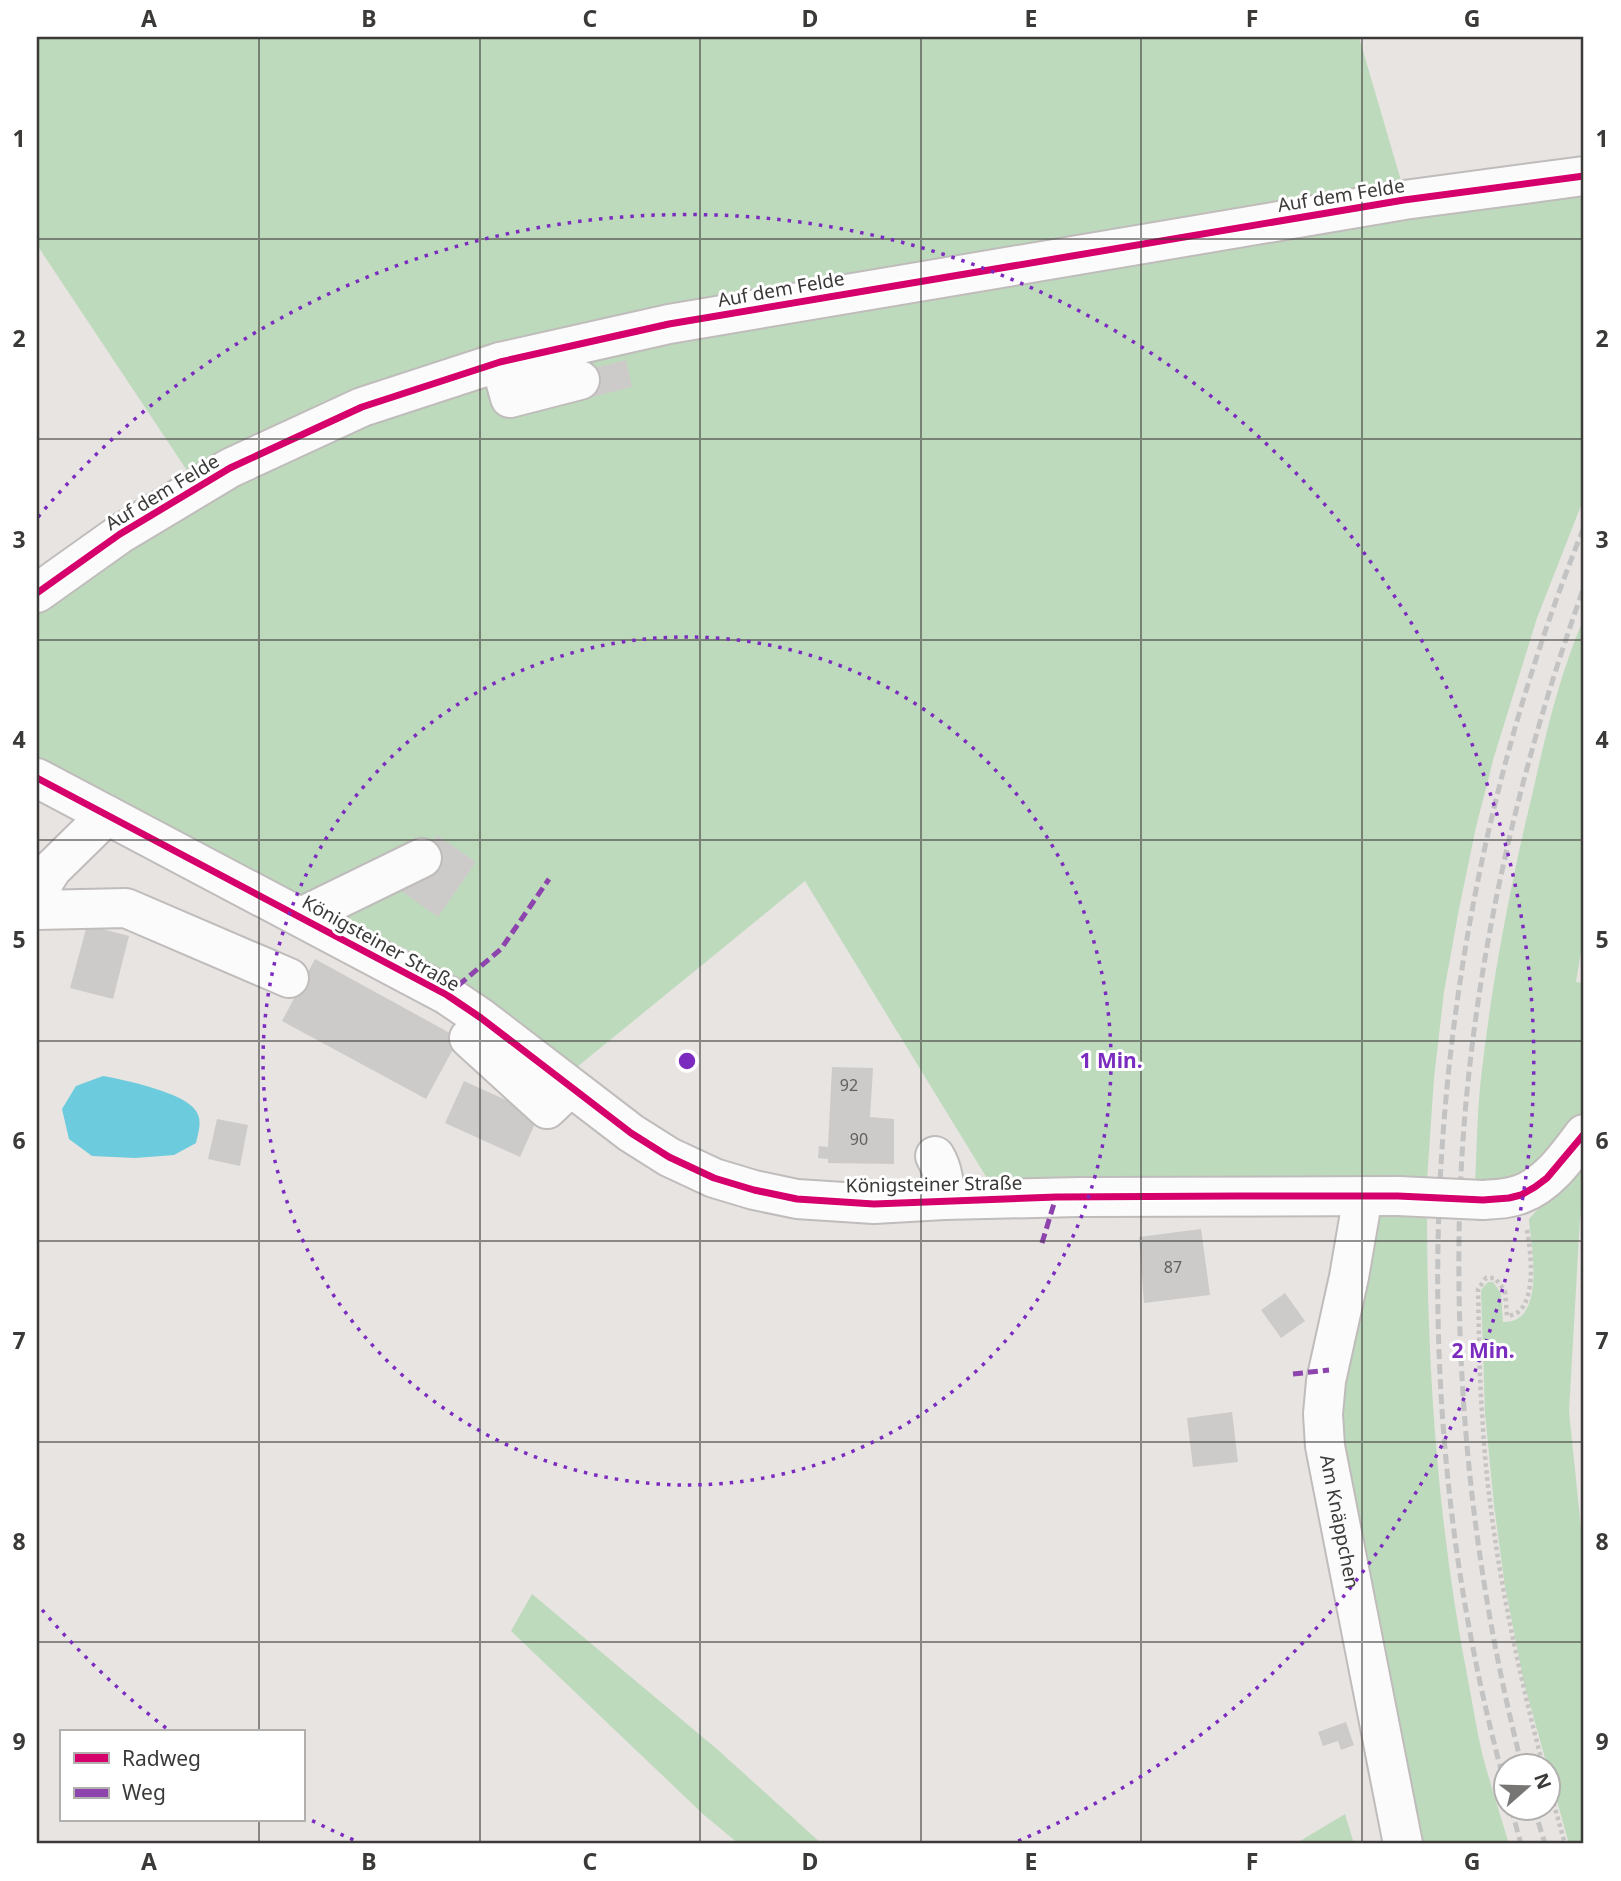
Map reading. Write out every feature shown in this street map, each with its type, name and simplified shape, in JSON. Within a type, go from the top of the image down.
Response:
[{"type":"street","name":"Auf dem Felde","points":[[37,593],[120,534],[230,468],[362,407],[500,362],[669,324],[1404,200],[1584,176]]},
{"type":"street","points":[[500,362],[510,398],[580,380]]},
{"type":"street","name":"Königsteiner Straße","points":[[37,778],[447,995],[631,1133],[669,1157],[714,1178],[754,1190],[797,1199],[874,1204],[1079,1197],[1381,1196],[1483,1200],[1521,1195],[1535,1187],[1547,1178],[1584,1134]]},
{"type":"street","points":[[37,904],[45,880],[52,869],[107,815]]},
{"type":"street","points":[[301,918],[422,858]]},
{"type":"street","points":[[37,911],[126,908],[289,978]]},
{"type":"street","points":[[330,958],[464,1033],[547,1109],[570,1087]]},
{"type":"street","points":[[457,1051],[513,1078]]},
{"type":"street","points":[[935,1156],[944,1178],[944,1200]]},
{"type":"street","name":"Am Knäppchen","points":[[1381,1196],[1349,1277],[1326,1381],[1322,1414],[1325,1446],[1403,1844]]},
{"type":"path","points":[[1521,1195],[1529,1239],[1531,1272],[1524,1308],[1513,1316],[1507,1316],[1505,1291],[1495,1278],[1486,1278],[1478,1289],[1482,1413],[1502,1586],[1540,1752]]},
{"type":"path","points":[[1559,1822],[1565,1844]]},
{"type":"green space","points":[[37,37],[1359,37],[1404,191],[810,291],[188,472],[37,245]]},
{"type":"green space","points":[[1584,188],[1584,498],[1537,618],[1494,757],[1476,827],[1444,992],[1434,1078],[1427,1181],[993,1188],[805,881],[577,1067],[409,951],[37,759],[37,605],[240,470],[522,366]]},
{"type":"green space","points":[[1584,618],[1584,934],[1576,982],[1584,983],[1584,1109],[1534,1175],[1475,1184],[1481,1078],[1509,898],[1549,725],[1568,660]]},
{"type":"green space","points":[[1584,1158],[1584,1198],[1580,1219],[1569,1411],[1584,1558],[1584,1844],[1569,1844],[1562,1819],[1562,1752],[1543,1752],[1524,1683],[1505,1586],[1485,1413],[1481,1290],[1488,1282],[1493,1282],[1501,1293],[1503,1322],[1517,1319],[1526,1310],[1533,1281],[1529,1219]]},
{"type":"green space","points":[[1427,1211],[1432,1390],[1449,1567],[1482,1753],[1492,1787],[1492,1822],[1502,1822],[1509,1844],[1416,1844],[1330,1446],[1371,1222],[1384,1215]]},
{"type":"green space","points":[[532,1594],[718,1750],[822,1844],[739,1844],[704,1815],[511,1631]]},
{"type":"green space","points":[[1345,1814],[1354,1844],[1295,1844]]},
{"type":"water","points":[[103,1076],[153,1088],[189,1104],[199,1119],[196,1143],[174,1155],[135,1158],[92,1156],[69,1139],[62,1109],[76,1086]]},
{"type":"building","points":[[626,360],[632,387],[592,397],[586,370]]},
{"type":"building","points":[[437,835],[476,862],[438,917],[400,890]]},
{"type":"building","points":[[87,925],[129,936],[113,999],[70,988]]},
{"type":"building","points":[[315,959],[459,1038],[426,1099],[282,1021]]},
{"type":"building","points":[[832,1067],[873,1068],[870,1117],[894,1119],[894,1164],[828,1163],[828,1159],[818,1158],[819,1146],[828,1147]]},
{"type":"building","points":[[464,1081],[539,1115],[520,1157],[445,1123]]},
{"type":"building","points":[[217,1119],[248,1125],[240,1166],[208,1159]]},
{"type":"building","points":[[1201,1229],[1210,1295],[1144,1303],[1139,1237]]},
{"type":"building","points":[[1285,1293],[1305,1321],[1281,1338],[1261,1310]]},
{"type":"building","points":[[1232,1412],[1238,1462],[1193,1467],[1187,1418]]},
{"type":"building","points":[[1346,1722],[1354,1745],[1341,1750],[1338,1741],[1323,1746],[1318,1732]]},
{"type":"railway","points":[[1498,1752],[1470,1631],[1447,1472],[1438,1311],[1442,1151],[1459,991],[1488,833],[1530,678],[1584,527]]},
{"type":"railway","points":[[1519,1752],[1493,1636],[1482,1571],[1466,1440],[1459,1307],[1462,1157],[1469,1074],[1494,909],[1533,746],[1584,587]]},
{"type":"railway","points":[[1515,1822],[1521,1844]]},
{"type":"railway","points":[[1538,1822],[1545,1844]]},
{"type":"marked path","points":[[447,995],[501,949],[549,879]]},
{"type":"marked path","points":[[1042,1243],[1056,1197]]},
{"type":"marked path","points":[[1293,1374],[1329,1370]]},
{"type":"cycle path","points":[[37,593],[120,534],[230,468],[362,407],[500,362],[669,324],[1404,200],[1584,176]]},
{"type":"cycle path","points":[[37,778],[447,995],[631,1133],[669,1157],[714,1178],[754,1190],[797,1199],[874,1204],[1056,1197],[1398,1196],[1483,1200],[1509,1198],[1535,1187],[1547,1178],[1584,1134]]}]
